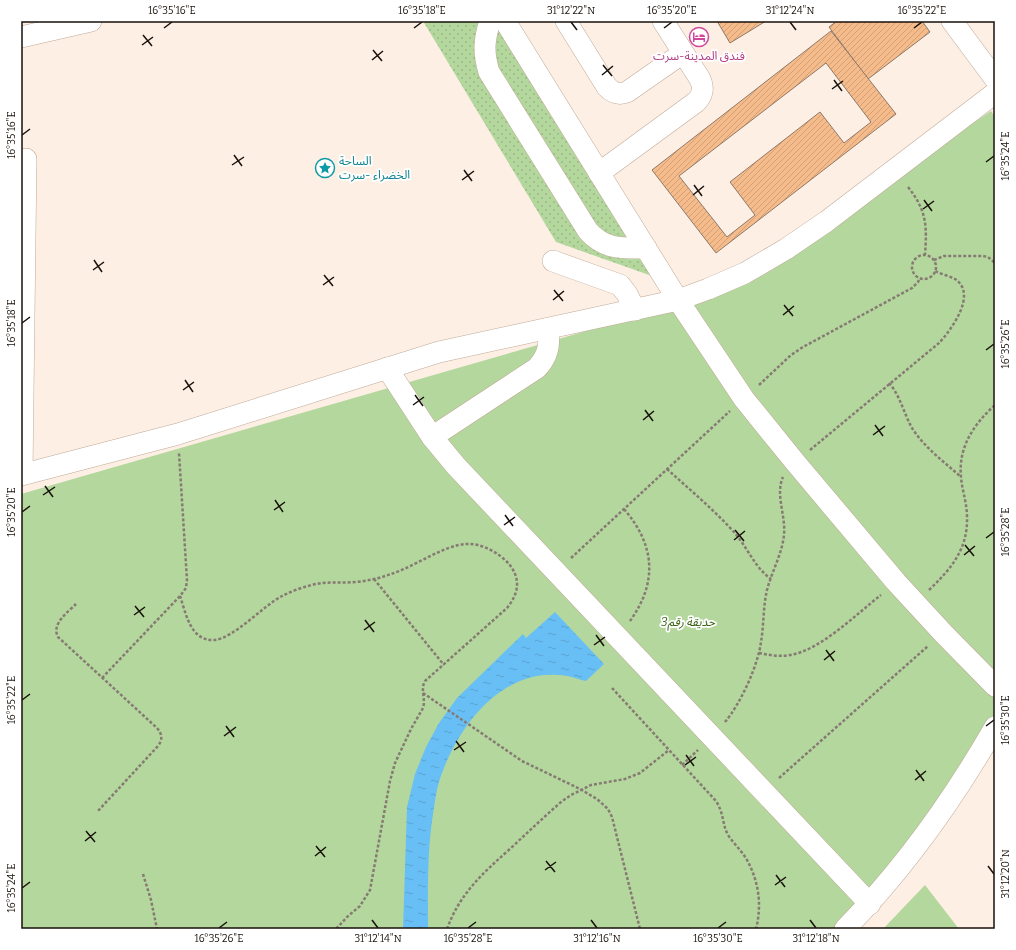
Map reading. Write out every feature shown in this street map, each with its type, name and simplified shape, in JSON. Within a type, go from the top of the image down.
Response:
[{"type":"street","points":[[21,37],[92,21]]},
{"type":"street","points":[[490,21],[484,43],[484,53],[489,72],[588,231],[599,241],[612,247],[646,248]]},
{"type":"street","points":[[505,21],[678,300],[748,404],[896,582],[995,686]]},
{"type":"street","points":[[566,21],[607,87],[616,93],[622,94],[627,92],[683,53]]},
{"type":"street","points":[[599,173],[699,99],[702,91],[702,84],[663,21]]},
{"type":"street","points":[[952,21],[995,79]]},
{"type":"street","points":[[26,159],[21,475],[178,434],[439,352],[678,300],[708,289],[744,273],[786,249],[827,221],[995,92]]},
{"type":"street","points":[[553,261],[620,285],[628,294],[635,310]]},
{"type":"street","points":[[432,437],[537,368],[546,356],[549,348],[549,336],[547,329]]},
{"type":"street","points":[[387,368],[432,437],[456,466],[870,904]]},
{"type":"street","points":[[845,929],[870,904],[924,837],[995,727]]},
{"type":"path","points":[[908,187],[922,208],[926,221],[927,233],[925,255]]},
{"type":"path","points":[[925,255],[934,260],[936,265],[935,272],[926,278],[920,278],[915,275],[912,270],[912,264],[919,256],[925,255]]},
{"type":"path","points":[[934,260],[944,256],[983,256],[988,257],[995,262]]},
{"type":"path","points":[[889,384],[895,390],[904,414],[924,444],[961,476]]},
{"type":"path","points":[[916,603],[946,574],[953,565],[964,542],[968,517],[961,476],[961,461],[971,432],[980,420],[995,405]]},
{"type":"path","points":[[102,678],[184,592],[187,584],[178,434]]},
{"type":"path","points":[[667,469],[732,530],[760,569],[771,579]]},
{"type":"path","points":[[615,635],[628,623],[639,608],[646,592],[649,574],[648,556],[644,539],[635,523],[624,509]]},
{"type":"path","points":[[180,596],[191,627],[196,634],[212,640],[221,639],[228,636],[268,605],[294,590],[323,583],[356,582],[374,579],[407,568],[449,548],[468,543],[485,547],[496,553],[512,568],[516,578],[517,589],[514,599],[507,608],[425,681],[422,688],[424,703],[423,708],[402,746],[390,782],[370,890],[360,906],[336,929]]},
{"type":"path","points":[[374,579],[444,665]]},
{"type":"path","points":[[759,653],[776,656],[788,656],[809,649],[826,639],[896,582]]},
{"type":"path","points":[[76,604],[58,622],[56,633],[102,678],[157,728],[161,733],[162,738],[158,746],[98,812]]},
{"type":"path","points":[[764,792],[943,633]]},
{"type":"path","points":[[612,688],[716,801],[720,808],[729,836],[747,860],[756,879],[760,898],[759,916],[756,929]]},
{"type":"path","points":[[423,693],[522,761],[580,789],[602,803],[612,816],[640,929]]},
{"type":"path","points":[[447,929],[464,895],[477,878],[561,802],[580,789],[591,785],[633,777],[647,769],[669,750]]},
{"type":"path","points":[[143,874],[151,900],[157,929]]},
{"type":"green space","points":[[423,21],[497,21],[652,276],[556,242]]},
{"type":"green space","name":"حديقة رقم3","points":[[991,111],[995,117],[995,727],[845,929],[21,929],[21,494],[694,300],[827,222]]},
{"type":"green space","points":[[925,885],[959,929],[883,929]]},
{"type":"water","points":[[555,612],[604,664],[586,681],[559,675],[538,676],[519,681],[502,691],[486,704],[472,719],[460,736],[450,755],[437,788],[433,814],[428,872],[428,929],[403,929],[407,807],[415,774],[426,747],[439,723],[457,698],[523,634],[526,638]]},
{"type":"building","points":[[717,21],[766,21],[730,43]]},
{"type":"building","points":[[837,21],[922,21],[930,32],[868,79],[829,27]]},
{"type":"building","points":[[831,31],[896,114],[716,253],[652,170]],"holes":[[[826,63],[871,122],[844,143],[820,112],[730,182],[755,215],[727,237],[679,176]]]},
{"type":"place","name":"فندق المدينة-سرت","points":[[699,37]]},
{"type":"place","name":"الساحة الخضراء -سرت","points":[[325,168]]}]
